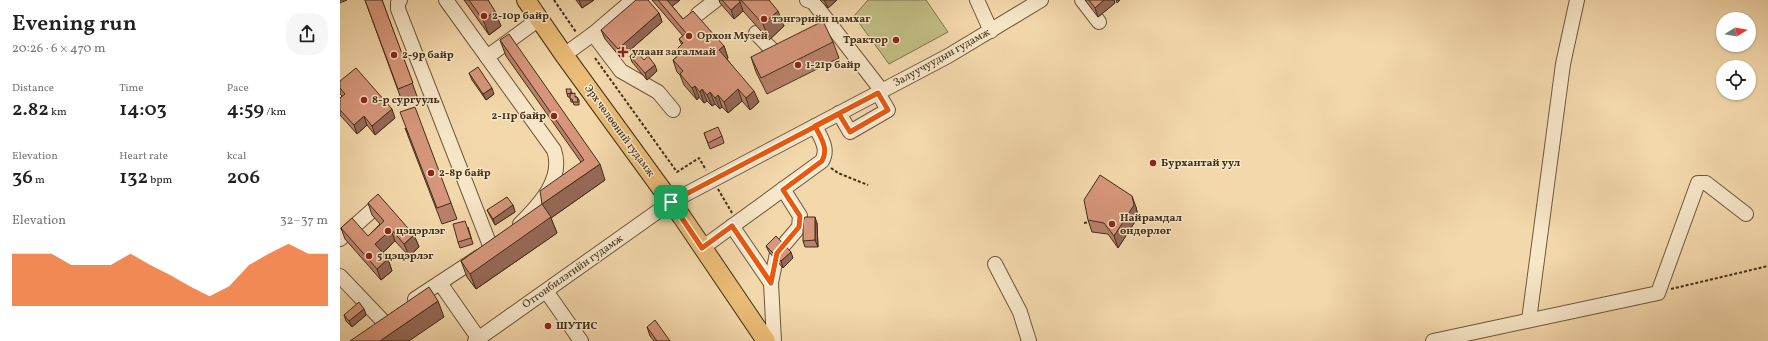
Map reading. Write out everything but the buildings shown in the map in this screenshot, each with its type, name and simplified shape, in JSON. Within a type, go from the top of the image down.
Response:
[{"type":"main road","name":"Эрх чөлөөний гудамж","points":[[526,0],[564,55],[671,202],[766,341]]},
{"type":"street","points":[[400,0],[398,3],[398,10],[501,241]]},
{"type":"street","points":[[340,276],[376,324],[440,283],[501,241],[540,204],[547,192],[556,169],[557,160],[554,150],[446,0]]},
{"type":"street","points":[[564,55],[588,38],[631,0]]},
{"type":"street","points":[[698,14],[716,0]]},
{"type":"street","points":[[976,0],[991,31]]},
{"type":"street","name":"Залуучуудын гудамж","points":[[671,202],[948,56],[1041,0]]},
{"type":"street","points":[[1082,0],[1099,22]]},
{"type":"street","points":[[1529,320],[1564,64],[1577,0]]},
{"type":"street","points":[[811,1],[880,92],[888,110],[850,132],[839,114]]},
{"type":"street","points":[[487,57],[539,19]]},
{"type":"street","points":[[815,29],[826,19]]},
{"type":"street","points":[[756,33],[778,53],[784,54],[797,45]]},
{"type":"street","points":[[588,38],[621,71],[658,92],[672,110]]},
{"type":"street","points":[[702,248],[822,161],[826,155],[826,148],[815,126]]},
{"type":"street","points":[[1433,341],[1658,292],[1698,183],[1706,183],[1746,214]]},
{"type":"street","points":[[774,341],[771,283],[777,253],[799,227],[800,216],[783,190]]},
{"type":"street","name":"Отгонбилэгийн гудамж","points":[[477,340],[671,202]]},
{"type":"street","points":[[340,239],[377,206]]},
{"type":"street","points":[[735,224],[771,283]]},
{"type":"street","points":[[995,264],[1020,312],[1029,341]]},
{"type":"street","points":[[440,283],[477,340]]},
{"type":"street","points":[[546,291],[581,341]]},
{"type":"path","points":[[554,0],[588,38],[677,172],[699,158],[735,224]]},
{"type":"path","points":[[838,173],[868,185]]},
{"type":"path","points":[[1084,223],[1095,220]]},
{"type":"path","points":[[1658,292],[1768,266]]},
{"type":"shaded area","points":[[868,0],[926,0],[948,32],[889,64],[854,16]]},
{"type":"place","name":"2-10р байр","points":[[484,16]]},
{"type":"place","name":"тэнгэрийн цамхаг","points":[[764,19]]},
{"type":"place","name":"Орхон Myзей","points":[[689,36]]},
{"type":"place","name":"Трактор","points":[[896,40]]},
{"type":"place","name":"улаан загалмай","points":[[623,52]]},
{"type":"place","name":"2-9р байр","points":[[394,55]]},
{"type":"place","name":"1-21р байр","points":[[798,65]]},
{"type":"place","name":"8-р сургууль","points":[[364,100]]},
{"type":"place","name":"2-11р байр","points":[[554,116]]},
{"type":"place","name":"Бурхантай уул","points":[[1153,163]]},
{"type":"place","name":"2-8р байр","points":[[431,173]]},
{"type":"place","name":"Найрамдал өндөрлөг","points":[[1112,224]]},
{"type":"place","name":"цэцэрлэг","points":[[388,231]]},
{"type":"place","name":"5 цэцэрлэг","points":[[369,256]]},
{"type":"place","name":"ШУТИС","points":[[548,326]]},
{"type":"route","points":[[671,202],[682,196],[839,114],[850,132],[888,110],[878,93],[815,126],[826,148],[826,155],[822,161],[783,190],[800,216],[799,227],[777,253],[771,283],[732,226],[702,248],[671,202]]}]
